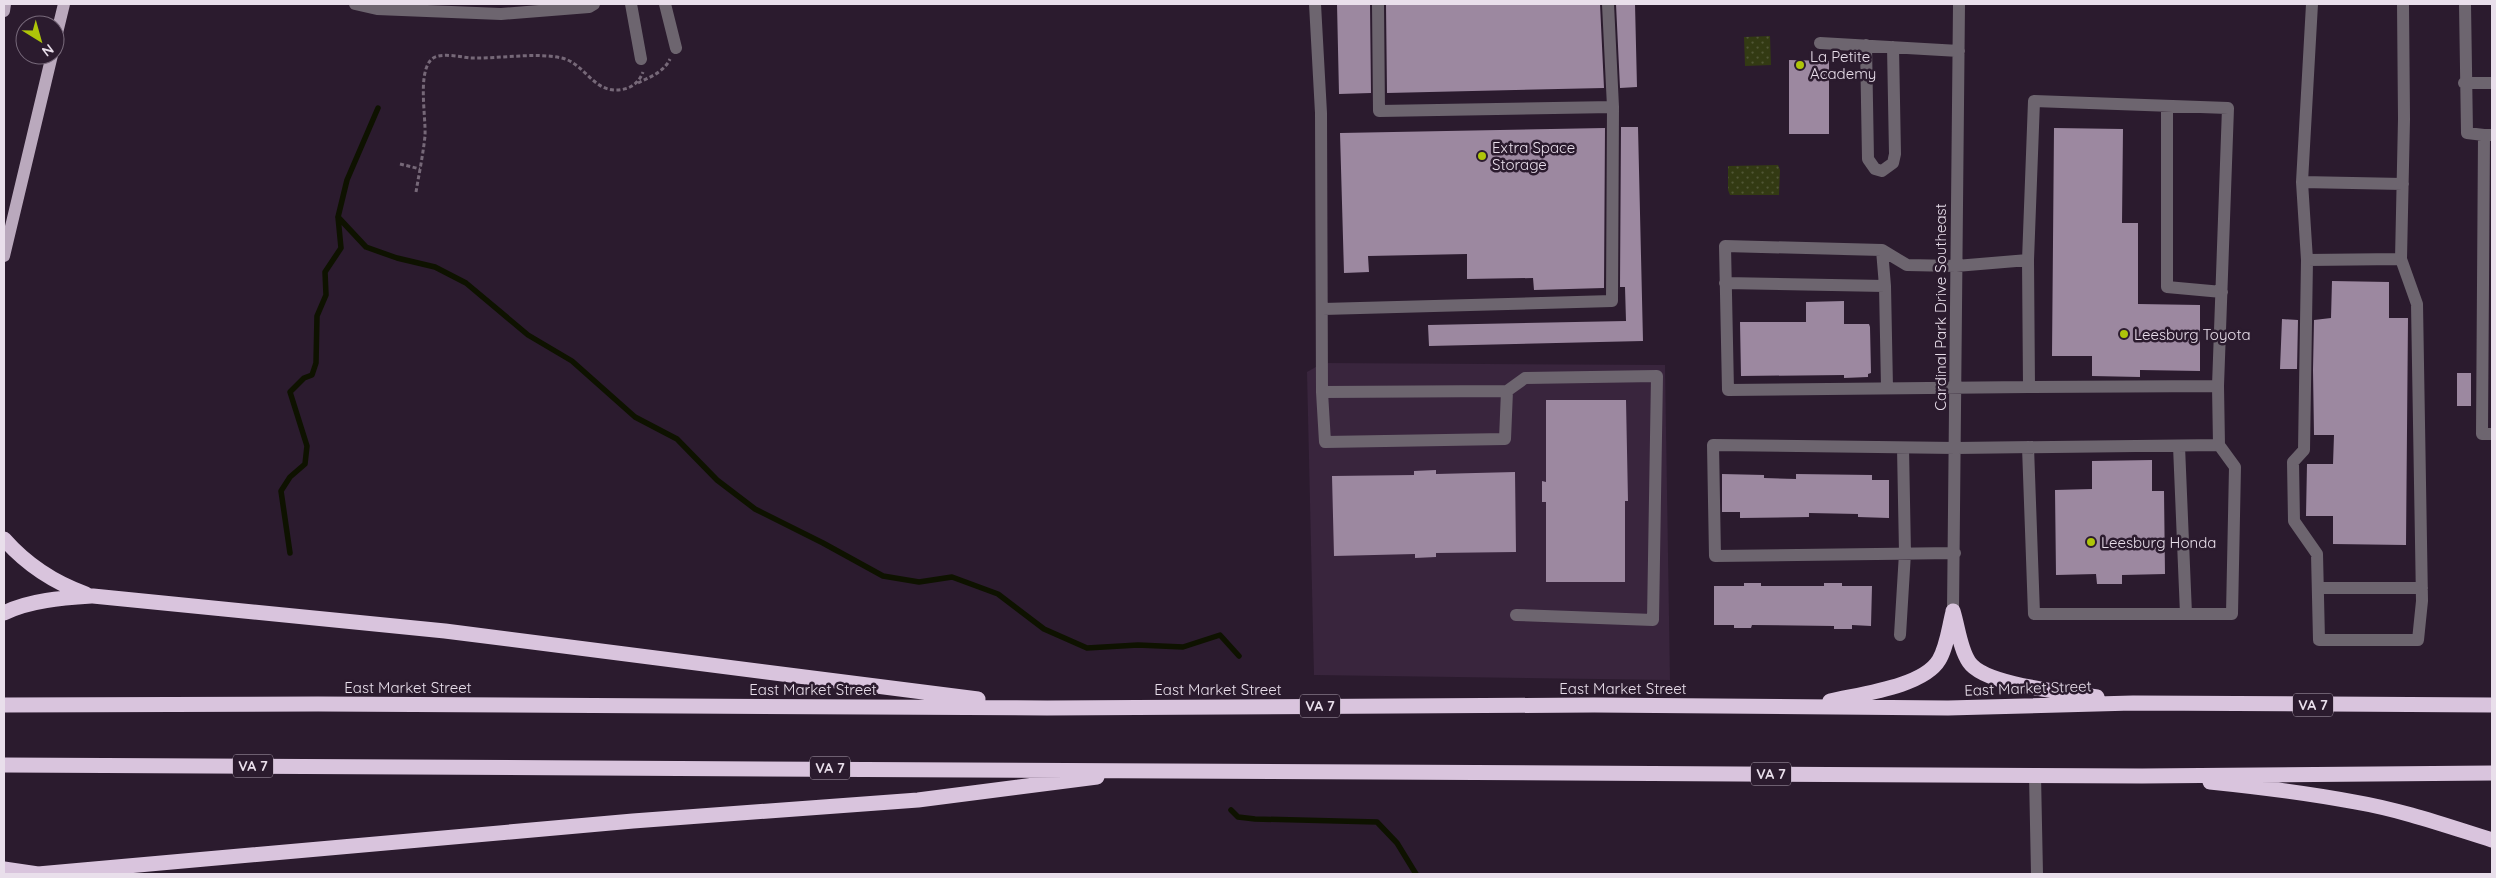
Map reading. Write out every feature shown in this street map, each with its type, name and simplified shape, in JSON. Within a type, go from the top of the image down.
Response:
[{"type":"highway","points":[[4,539],[21,556],[51,578],[70,588],[92,596]]},
{"type":"highway","points":[[4,613],[52,600],[92,596],[445,631],[1047,708]]},
{"type":"highway","points":[[1953,611],[1966,658],[1984,676],[1995,680],[2133,703]]},
{"type":"highway","points":[[1806,707],[1920,677],[1939,661],[1953,611]]},
{"type":"highway","name":"East Market Street","points":[[4,705],[318,704],[1047,708],[1584,705],[1948,708],[2133,703],[2492,705]]},
{"type":"highway","name":"VA 7","points":[[4,765],[2142,776],[2257,787],[2357,802],[2428,820],[2492,840]]},
{"type":"highway","points":[[4,869],[37,874],[633,820],[918,800],[1158,770]]},
{"type":"highway","points":[[2142,776],[2492,773]]},
{"type":"main road","points":[[4,11],[6,4]]},
{"type":"main road","points":[[4,256],[50,65]]},
{"type":"street","points":[[355,4],[377,9],[502,14],[588,7],[594,4]]},
{"type":"street","points":[[632,4],[641,59]]},
{"type":"street","points":[[665,4],[676,48]]},
{"type":"street","points":[[1316,4],[1321,113],[1322,392],[1325,442],[1505,439],[1507,391]]},
{"type":"street","points":[[1378,4],[1378,111],[1613,107]]},
{"type":"street","points":[[1323,309],[1612,301],[1613,107],[1608,4]]},
{"type":"street","name":"Cardinal Park Drive Southeast","points":[[1953,611],[1959,4]]},
{"type":"street","points":[[2312,4],[2302,182],[2307,260],[2304,450],[2293,462],[2294,521],[2317,554],[2319,640],[2418,640],[2422,588],[2417,304],[2401,259],[2403,4]]},
{"type":"street","points":[[2465,4],[2464,83],[2467,133],[2488,135],[2482,434],[2492,434]]},
{"type":"street","points":[[1820,43],[1959,51]]},
{"type":"street","points":[[1866,45],[1868,159],[1875,170],[1882,171],[1893,163],[1895,154],[1893,48]]},
{"type":"street","points":[[2464,83],[2492,82]]},
{"type":"street","points":[[2028,447],[2034,614],[2232,614],[2235,467],[2219,445],[2218,386],[2228,108],[2034,101],[2028,260],[2029,387]]},
{"type":"street","points":[[2167,106],[2167,287],[2222,292]]},
{"type":"street","points":[[2302,182],[2403,184]]},
{"type":"street","points":[[2028,260],[1956,266],[1907,266],[1882,250],[1725,246],[1728,390],[2218,386]]},
{"type":"street","points":[[1882,250],[1885,286],[1887,388]]},
{"type":"street","points":[[2307,260],[2401,259]]},
{"type":"street","points":[[1725,283],[1885,286]]},
{"type":"street","points":[[1322,392],[1507,391],[1525,378],[1657,376],[1653,620],[1516,616]]},
{"type":"street","points":[[1955,553],[1715,556],[1714,445],[1956,448],[2219,445]]},
{"type":"street","points":[[2179,446],[2186,614]]},
{"type":"street","points":[[1900,635],[1905,553],[1903,448]]},
{"type":"street","points":[[2318,588],[2422,588]]},
{"type":"street","points":[[2035,775],[2037,874]]},
{"type":"path","points":[[416,192],[425,122],[425,78],[430,61],[438,56],[563,58],[573,64],[594,83],[615,90],[633,86],[667,66],[676,48]]},
{"type":"path","points":[[633,86],[641,79],[643,72],[641,59]]},
{"type":"path","points":[[400,164],[420,169]]},
{"type":"shaded area","points":[[1323,363],[1665,365],[1670,680],[1314,675],[1307,372]]},
{"type":"green space","points":[[1770,36],[1771,65],[1745,66],[1744,37]]},
{"type":"green space","points":[[1778,165],[1780,170],[1779,195],[1730,195],[1728,190],[1728,166]]},
{"type":"building","points":[[1337,4],[1370,4],[1371,93],[1339,94]]},
{"type":"building","points":[[1386,4],[1600,4],[1604,88],[1387,93]]},
{"type":"building","points":[[1616,4],[1635,4],[1637,87],[1620,88]]},
{"type":"building","points":[[1789,60],[1829,61],[1829,134],[1789,134]]},
{"type":"building","points":[[1621,127],[1638,127],[1643,341],[1429,346],[1428,325],[1626,321],[1625,287],[1620,287]]},
{"type":"building","points":[[1605,128],[1604,288],[1534,290],[1533,278],[1467,279],[1467,254],[1368,256],[1369,272],[1344,273],[1340,133]]},
{"type":"building","points":[[2054,128],[2123,129],[2122,223],[2138,223],[2138,304],[2200,305],[2200,371],[2140,370],[2140,377],[2092,376],[2092,356],[2052,356]]},
{"type":"building","points":[[2332,281],[2389,282],[2389,318],[2408,318],[2406,545],[2333,544],[2333,516],[2306,516],[2307,464],[2333,464],[2334,435],[2314,435],[2313,370],[2314,320],[2331,318]]},
{"type":"building","points":[[1844,301],[1844,324],[1869,324],[1870,327],[1871,373],[1868,374],[1868,377],[1844,378],[1844,375],[1741,376],[1740,322],[1806,322],[1806,302]]},
{"type":"building","points":[[2282,319],[2298,320],[2297,369],[2280,369]]},
{"type":"building","points":[[2457,373],[2471,373],[2471,406],[2457,406]]},
{"type":"building","points":[[1546,400],[1626,400],[1628,501],[1625,501],[1625,582],[1546,582],[1546,502],[1542,502],[1542,481],[1546,482]]},
{"type":"building","points":[[2152,460],[2152,491],[2164,491],[2165,574],[2122,575],[2122,584],[2097,584],[2096,574],[2056,575],[2055,490],[2092,489],[2092,461]]},
{"type":"building","points":[[1436,470],[1436,474],[1515,472],[1516,552],[1436,553],[1436,557],[1415,558],[1415,554],[1334,556],[1332,476],[1414,475],[1414,471]]},
{"type":"building","points":[[1722,474],[1764,475],[1764,478],[1796,479],[1796,474],[1872,475],[1872,480],[1889,480],[1889,518],[1858,517],[1858,514],[1809,513],[1809,517],[1740,518],[1740,512],[1722,512]]},
{"type":"building","points":[[1744,583],[1761,583],[1761,586],[1824,586],[1824,583],[1842,583],[1842,586],[1872,586],[1871,626],[1852,625],[1852,629],[1834,629],[1834,626],[1752,625],[1751,628],[1734,628],[1734,625],[1714,625],[1714,586],[1744,586]]},
{"type":"waterway","points":[[290,553],[281,491],[290,477],[305,464],[307,446],[290,392],[304,378],[312,375],[316,363],[317,316],[326,295],[325,272],[341,248],[338,217],[347,180],[378,108]]},
{"type":"waterway","points":[[338,217],[366,247],[397,258],[435,267],[466,283],[528,335],[572,361],[635,417],[677,439],[717,480],[755,509],[883,576],[919,582],[952,577],[998,594],[1044,629],[1087,648],[1138,645],[1183,647],[1220,635],[1239,656]]},
{"type":"waterway","points":[[1231,810],[1238,817],[1255,819],[1377,822],[1397,843],[1416,874]]},
{"type":"place","name":"La Petite Academy","points":[[1800,65]]},
{"type":"place","name":"Extra Space Storage","points":[[1482,156]]},
{"type":"place","name":"Leesburg Toyota","points":[[2124,334]]},
{"type":"place","name":"Leesburg Honda","points":[[2091,542]]}]
